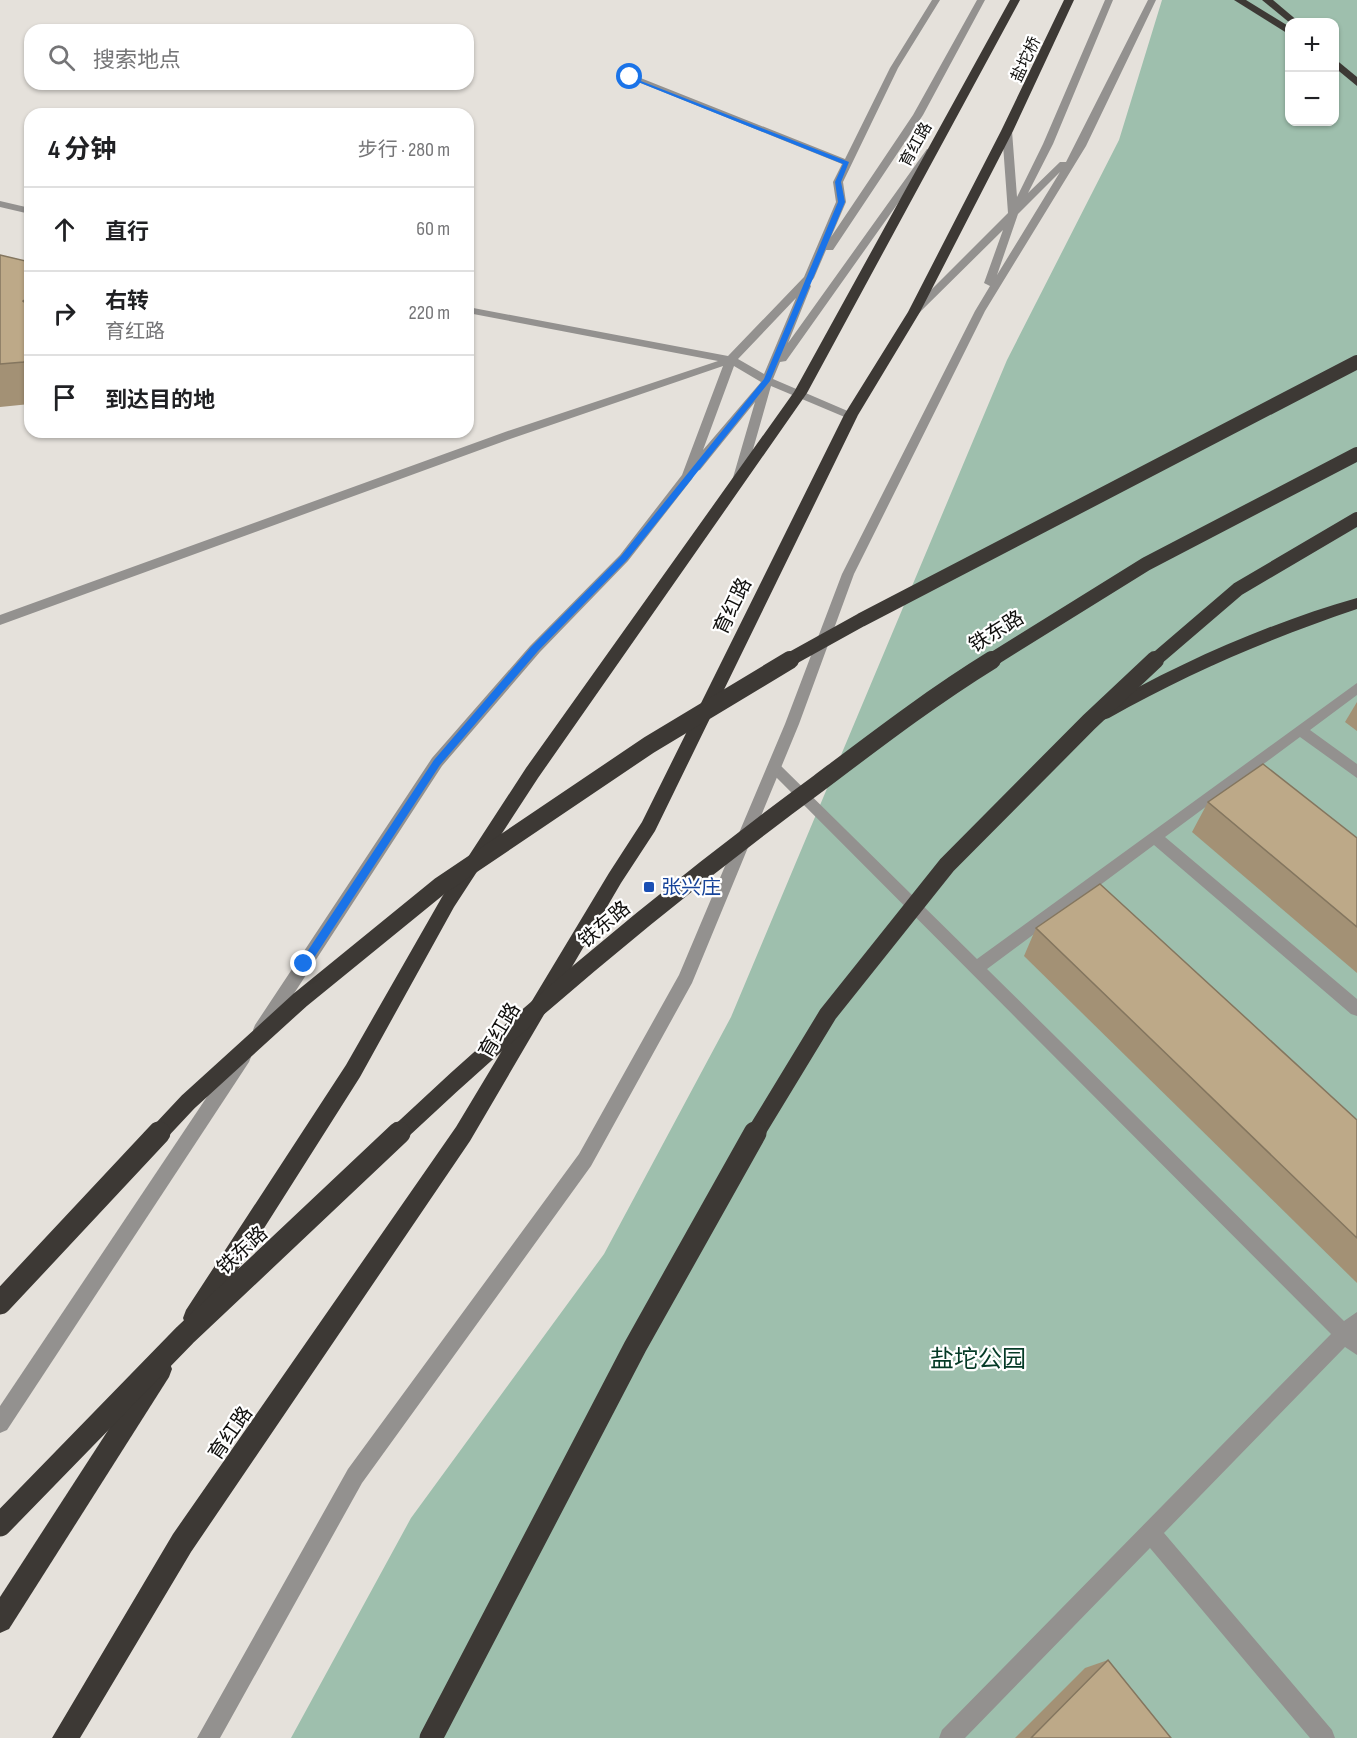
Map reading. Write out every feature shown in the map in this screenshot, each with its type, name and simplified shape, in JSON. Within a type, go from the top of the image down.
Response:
[{"type":"highway","name":"盐坨桥","points":[[949,124],[1016,0]]},
{"type":"highway","name":"盐坨桥","points":[[1007,131],[1069,0]]},
{"type":"highway","points":[[1239,0],[1285,30]]},
{"type":"highway","points":[[1267,0],[1289,18]]},
{"type":"highway","points":[[1339,61],[1357,81]]},
{"type":"highway","points":[[1339,67],[1357,81]]},
{"type":"highway","name":"育红路","points":[[0,1620],[353,1071],[448,902],[532,773],[800,393],[949,124]]},
{"type":"highway","name":"育红路","points":[[65,1738],[182,1543],[464,1134],[615,878],[649,826],[851,415],[914,312],[1007,131]]},
{"type":"highway","points":[[0,1303],[188,1102],[300,1000],[440,886],[649,745],[777,667],[1357,362]]},
{"type":"highway","name":"铁东路","points":[[0,1525],[185,1335],[482,1055],[729,849],[944,690],[1146,564],[1357,453]]},
{"type":"highway","points":[[431,1738],[635,1347],[745,1150],[828,1014],[947,865],[1089,722],[1184,633],[1238,589],[1357,519]]},
{"type":"highway","points":[[1089,722],[1148,687],[1236,645],[1357,603]]},
{"type":"street","name":"育红路","points":[[737,484],[767,380],[842,202],[838,182],[894,68],[936,0]]},
{"type":"street","name":"育红路","points":[[688,476],[730,360],[809,278],[918,115],[981,0]]},
{"type":"street","name":"育红路","points":[[980,311],[1012,214],[1048,144],[1108,0]]},
{"type":"street","name":"育红路","points":[[207,1738],[356,1476],[585,1160],[686,978],[774,768],[848,574],[980,311],[1082,146],[1152,0]]},
{"type":"street","points":[[630,77],[847,163]]},
{"type":"street","name":"育红路","points":[[0,1423],[67,1326],[437,762],[534,649],[624,558],[767,380],[949,124]]},
{"type":"street","name":"育红路","points":[[1007,131],[1012,214]]},
{"type":"street","name":"育红路","points":[[914,312],[1082,146]]},
{"type":"street","points":[[0,204],[24,210]]},
{"type":"street","points":[[474,311],[730,360],[767,380],[851,415]]},
{"type":"street","points":[[0,620],[508,435],[730,360]]},
{"type":"street","points":[[976,968],[1357,688]]},
{"type":"street","points":[[1300,730],[1357,772]]},
{"type":"street","points":[[774,768],[976,968],[1353,1333],[1150,1532],[950,1738]]},
{"type":"street","points":[[1155,837],[1357,1009]]},
{"type":"street","points":[[1150,1532],[1324,1738]]},
{"type":"green space","name":"盐坨公园","points":[[1162,0],[1357,0],[1357,1738],[291,1738],[411,1518],[604,1254],[731,1017],[1007,360],[1119,140]]},
{"type":"building","points":[[0,255],[24,261],[24,362],[0,364]]},
{"type":"building","points":[[1263,764],[1357,838],[1357,927],[1208,802]]},
{"type":"building","points":[[1100,884],[1357,1120],[1357,1238],[1036,928]]},
{"type":"building","points":[[1108,1660],[1171,1738],[1031,1738]]},
{"type":"place","name":"张兴庄","points":[[649,887]]},
{"type":"route","points":[[304,964],[437,762],[534,649],[624,558],[767,380],[842,202],[838,182],[847,163],[630,77]]}]
